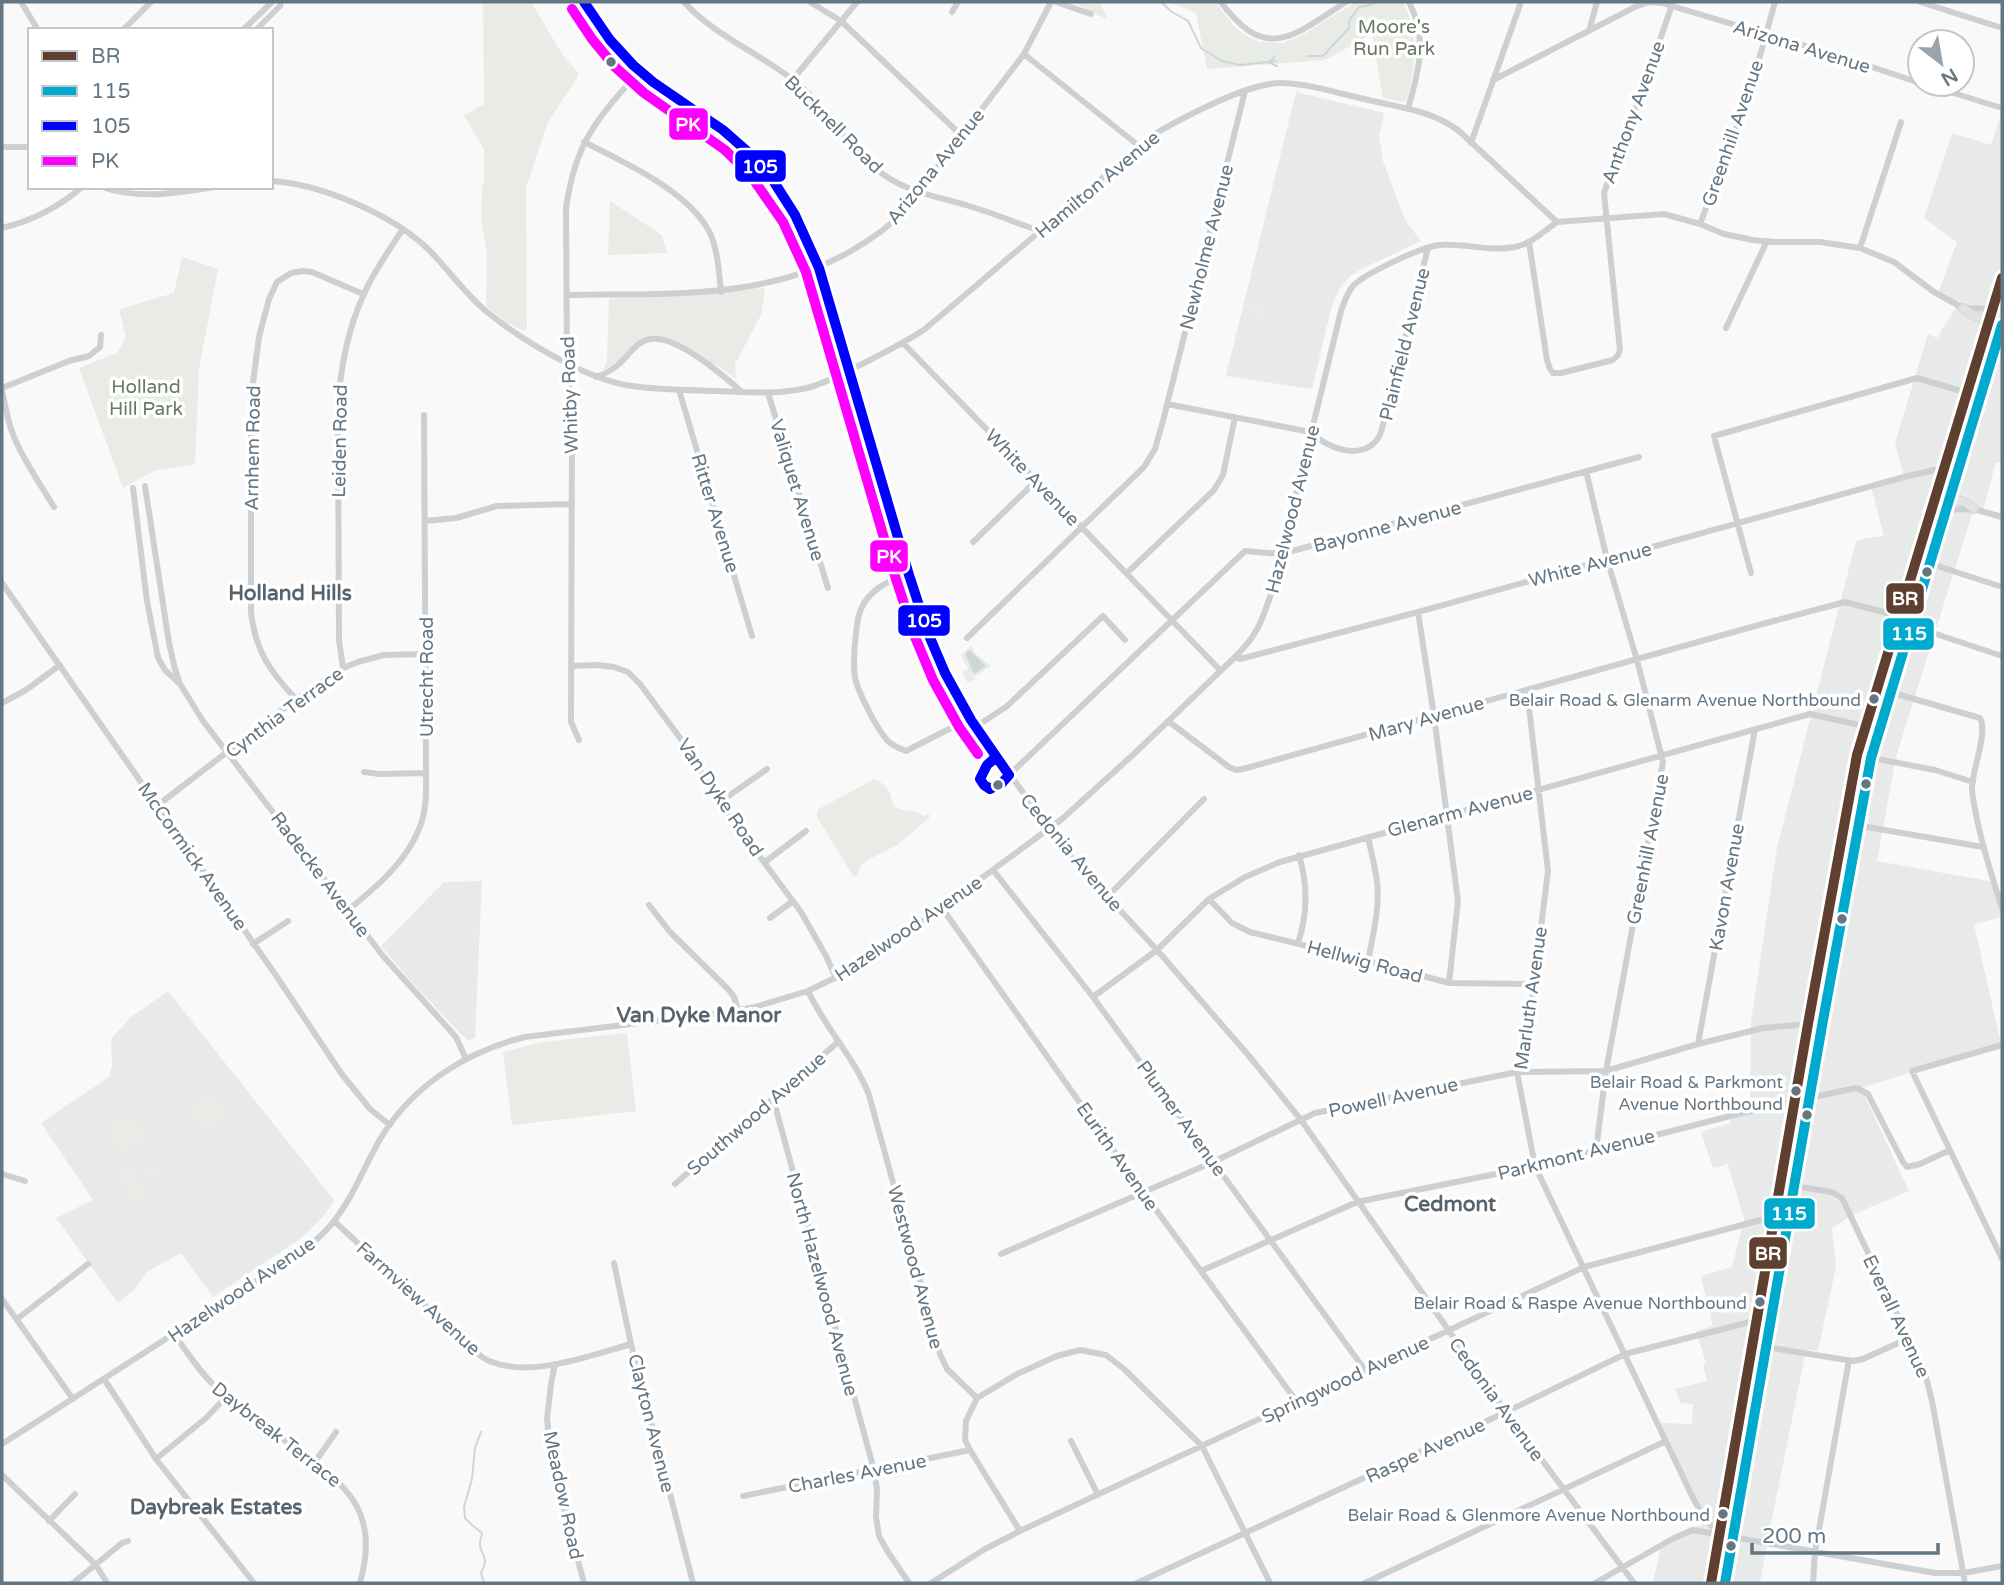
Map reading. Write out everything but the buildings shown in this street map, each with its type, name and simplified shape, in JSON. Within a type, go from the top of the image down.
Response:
[{"type":"main road","points":[[1711,1583],[1857,755],[1987,330],[1998,309],[2002,278]]},
{"type":"main road","points":[[1964,308],[1982,319],[1987,330]]},
{"type":"main road","points":[[1937,493],[1975,509]]},
{"type":"street","points":[[21,2],[37,28]]},
{"type":"street","points":[[125,28],[151,2]]},
{"type":"street","points":[[245,28],[272,2]]},
{"type":"street","points":[[258,28],[281,2]]},
{"type":"street","name":"Cedonia Avenue","points":[[584,2],[613,43],[640,71],[717,126],[755,159],[790,206],[819,268],[909,575],[938,658],[973,724],[1049,829],[1249,1056],[1301,1120],[1506,1412],[1634,1583]]},
{"type":"street","name":"Bucknell Road","points":[[684,2],[718,32],[793,79],[884,176],[918,192],[970,206],[1040,231]]},
{"type":"street","points":[[810,2],[841,22],[962,136]]},
{"type":"street","points":[[793,79],[857,2]]},
{"type":"street","points":[[952,12],[958,2]]},
{"type":"street","points":[[1054,2],[1091,14]]},
{"type":"street","name":"Arizona Avenue","points":[[567,295],[721,292],[819,268],[840,258],[881,232],[903,212],[1024,54],[1054,2]]},
{"type":"street","points":[[1221,2],[1239,25],[1256,35],[1274,39],[1295,34],[1346,2]]},
{"type":"street","points":[[1408,109],[1421,58],[1417,21],[1409,2]]},
{"type":"street","points":[[1471,143],[1521,2]]},
{"type":"street","points":[[1589,31],[1597,2]]},
{"type":"street","name":"Greenhill Avenue","points":[[1700,224],[1749,95],[1775,2]]},
{"type":"street","points":[[1920,2],[2002,28]]},
{"type":"street","name":"Arizona Avenue","points":[[1493,80],[1644,4],[1655,3],[1672,4],[1906,78]]},
{"type":"street","name":"Anthony Avenue","points":[[1529,242],[1551,371],[1561,373],[1609,362],[1620,350],[1605,185],[1642,92],[1672,4]]},
{"type":"street","points":[[1024,54],[1139,146]]},
{"type":"street","name":"Whitby Road","points":[[579,740],[571,722],[572,423],[567,363],[566,208],[573,171],[584,142],[596,122],[640,71]]},
{"type":"street","name":"Hamilton Avenue","points":[[273,181],[344,198],[403,229],[431,252],[488,312],[517,333],[596,377],[632,386],[768,393],[804,388],[828,381],[903,343],[942,315],[1153,135],[1179,120],[1245,91],[1264,86],[1284,83],[1423,112],[1446,122],[1557,222]]},
{"type":"street","name":"Newholme Avenue","points":[[967,638],[1152,457],[1159,438],[1245,91]]},
{"type":"street","name":"Arizona Avenue","points":[[1970,98],[2002,108]]},
{"type":"street","points":[[1860,248],[1901,122]]},
{"type":"street","points":[[584,142],[658,182],[696,215],[713,241],[721,292]]},
{"type":"street","points":[[2,147],[28,147]]},
{"type":"street","points":[[2,228],[40,215],[80,189]]},
{"type":"street","points":[[109,189],[145,196],[199,189]]},
{"type":"street","points":[[1557,222],[1664,214],[1734,236],[1767,241],[1821,242],[1860,248],[1894,262],[1934,292],[1964,308],[1998,309]]},
{"type":"street","name":"Hazelwood Avenue","points":[[2,1444],[303,1251],[334,1221],[390,1125],[423,1088],[466,1059],[498,1045],[533,1036],[738,1010],[772,1003],[808,991],[882,951],[1049,829],[1073,810],[1221,671],[1248,644],[1259,627],[1274,585],[1341,311],[1350,290],[1361,280],[1428,248],[1442,245],[1489,250],[1514,247],[1529,242],[1557,222]]},
{"type":"street","name":"Leiden Road","points":[[343,668],[339,640],[340,376],[352,322],[363,294],[403,229]]},
{"type":"street","points":[[1726,328],[1767,241]]},
{"type":"street","name":"Plainfield Avenue","points":[[1310,432],[1323,442],[1351,451],[1366,447],[1377,439],[1387,410],[1428,248]]},
{"type":"street","name":"Arnhem Road","points":[[296,699],[269,668],[253,630],[250,527],[251,398],[259,337],[272,290],[277,282],[290,273],[312,272],[363,294]]},
{"type":"street","points":[[54,507],[17,443],[2,390],[69,361],[89,356],[100,348],[102,335]]},
{"type":"street","points":[[596,377],[620,364],[645,340],[656,339],[689,351],[722,373],[742,392]]},
{"type":"street","name":"White Avenue","points":[[903,343],[1221,671]]},
{"type":"street","points":[[1751,573],[1714,436],[1917,378],[1968,393]]},
{"type":"street","name":"Ritter Avenue","points":[[679,390],[752,636]]},
{"type":"street","name":"Valiquet Avenue","points":[[768,393],[828,588]]},
{"type":"street","points":[[1167,404],[1310,432]]},
{"type":"street","name":"Utrecht Road","points":[[348,910],[386,877],[415,839],[424,815],[424,415]]},
{"type":"street","points":[[1127,573],[1214,490],[1223,475],[1235,417]]},
{"type":"street","name":"Bayonne Avenue","points":[[1009,775],[1245,551],[1281,554],[1639,457]]},
{"type":"street","name":"White Avenue","points":[[1235,657],[1240,659],[1913,475],[1944,470]]},
{"type":"street","name":"Greenhill Avenue","points":[[1586,471],[1607,559],[1662,756],[1662,775],[1606,1071],[1596,1150]]},
{"type":"street","points":[[972,542],[1036,481]]},
{"type":"street","name":"Radecke Avenue","points":[[145,486],[169,643],[180,684],[203,721],[393,969],[456,1037],[466,1059]]},
{"type":"street","name":"Radecke Avenue","points":[[133,488],[147,601],[158,658],[164,670],[180,684]]},
{"type":"street","points":[[133,499],[146,497]]},
{"type":"street","points":[[425,521],[467,516],[498,506],[570,504]]},
{"type":"street","points":[[1932,510],[1975,509],[2002,517]]},
{"type":"street","points":[[1916,559],[2002,587]]},
{"type":"street","points":[[909,575],[884,584],[864,602],[857,622],[854,650],[855,678],[862,696],[887,740],[906,751],[951,728],[973,724],[1006,707],[1103,616],[1125,640]]},
{"type":"street","name":"McCormick Avenue","points":[[2,583],[352,1088],[370,1109],[390,1125]]},
{"type":"street","name":"Mary Avenue","points":[[1168,721],[1218,760],[1236,770],[1845,602],[2002,656]]},
{"type":"street","points":[[1418,612],[1458,901],[1449,983]]},
{"type":"street","name":"Cynthia Terrace","points":[[158,805],[296,699],[343,668],[384,655],[425,654]]},
{"type":"street","points":[[2,704],[60,665]]},
{"type":"street","name":"Van Dyke Road","points":[[571,666],[608,666],[622,670],[636,679],[689,750],[720,802],[793,901],[818,941],[836,978]]},
{"type":"street","points":[[1876,688],[1982,720],[1984,731],[1973,782],[1973,799],[1983,847],[2002,908]]},
{"type":"street","name":"Marluth Avenue","points":[[1527,690],[1548,871],[1534,984],[1517,1072],[1535,1166],[1692,1496],[1705,1519],[1719,1535]]},
{"type":"street","name":"Glenarm Avenue","points":[[1093,997],[1157,950],[1209,899],[1259,870],[1299,855],[1811,714],[1864,726]]},
{"type":"street","name":"Kavon Avenue","points":[[1698,1044],[1755,729]]},
{"type":"street","points":[[1857,755],[1935,770],[1973,782]]},
{"type":"street","points":[[720,802],[766,769]]},
{"type":"street","points":[[364,772],[426,773]]},
{"type":"street","points":[[1107,897],[1204,799]]},
{"type":"street","points":[[1844,823],[1983,847]]},
{"type":"street","points":[[765,862],[806,831]]},
{"type":"street","points":[[1368,837],[1377,893],[1376,921],[1368,961]]},
{"type":"street","points":[[1298,943],[1307,890],[1299,855]]},
{"type":"street","name":"Plumer Avenue","points":[[993,870],[1093,997],[1365,1370]]},
{"type":"street","name":"Hellwig Road","points":[[1209,899],[1226,918],[1250,932],[1449,983],[1534,984]]},
{"type":"street","points":[[770,918],[793,901]]},
{"type":"street","points":[[649,905],[670,932],[729,990],[738,1010]]},
{"type":"street","name":"Eurith Avenue","points":[[942,908],[1143,1192],[1297,1402]]},
{"type":"street","points":[[253,944],[288,921]]},
{"type":"street","name":"Westwood Avenue","points":[[808,991],[818,1012],[861,1077],[873,1105],[940,1354],[947,1369],[976,1398]]},
{"type":"street","name":"Powell Avenue","points":[[1001,1254],[1213,1162],[1315,1113],[1517,1072],[1606,1071],[1763,1028],[1808,1024]]},
{"type":"street","name":"Southwood Avenue","points":[[675,1184],[838,1042]]},
{"type":"street","points":[[2002,1045],[1912,1071],[2002,1259]]},
{"type":"street","name":"Parkmont Avenue","points":[[1201,1271],[1357,1202],[1535,1166],[1795,1100],[1857,1088],[1868,1094],[1908,1167],[1951,1150]]},
{"type":"street","name":"North Hazelwood Avenue","points":[[773,1098],[874,1470],[879,1536],[909,1583]]},
{"type":"street","points":[[2,1174],[25,1181]]},
{"type":"street","name":"Everall Avenue","points":[[1781,1184],[1832,1192],[1842,1198],[1920,1362],[1929,1388],[1965,1583]]},
{"type":"street","name":"Springwood Avenue","points":[[931,1583],[985,1549],[1020,1531],[1584,1267],[1776,1216]]},
{"type":"street","name":"Farmview Avenue","points":[[334,1221],[484,1358],[499,1364],[521,1367],[555,1364],[632,1344]]},
{"type":"street","name":"Clayton Avenue","points":[[614,1263],[693,1583]]},
{"type":"street","points":[[17,1319],[88,1264]]},
{"type":"street","points":[[2,1300],[73,1399]]},
{"type":"street","name":"Raspe Avenue","points":[[1137,1583],[1625,1354],[1758,1320]]},
{"type":"street","name":"Daybreak Terrace","points":[[174,1334],[201,1371],[227,1396],[315,1462],[346,1489],[358,1507],[363,1523],[365,1538],[360,1583]]},
{"type":"street","points":[[1753,1345],[1849,1360],[1863,1359],[1907,1339]]},
{"type":"street","points":[[1020,1531],[965,1440],[966,1421],[976,1398],[1017,1374],[1057,1356],[1080,1350],[1100,1352],[1124,1369],[1202,1446],[1270,1583]]},
{"type":"street","points":[[1813,1583],[1815,1552],[1849,1360]]},
{"type":"street","name":"Meadow Road","points":[[555,1364],[547,1419],[550,1447],[584,1583]]},
{"type":"street","points":[[104,1379],[156,1459],[254,1583]]},
{"type":"street","points":[[156,1459],[206,1418],[227,1396]]},
{"type":"street","points":[[315,1462],[336,1432]]},
{"type":"street","points":[[1071,1441],[1098,1495]]},
{"type":"street","points":[[1365,1583],[1666,1441]]},
{"type":"street","name":"Charles Avenue","points":[[743,1496],[970,1450]]},
{"type":"street","points":[[2,1475],[96,1566],[107,1583]]},
{"type":"street","points":[[49,1521],[75,1494]]},
{"type":"street","points":[[1698,1530],[1705,1519]]},
{"type":"street","points":[[1595,1583],[1674,1538],[1698,1530],[1935,1573],[1963,1573],[2002,1566]]},
{"type":"street","points":[[73,1583],[128,1541]]},
{"type":"shaded area","points":[[1296,92],[1384,113],[1379,136],[1383,161],[1405,220],[1421,241],[1351,275],[1340,288],[1332,305],[1312,389],[1226,376]]},
{"type":"shaded area","points":[[2002,111],[2002,463],[1996,462],[1983,511],[1973,511],[1896,757],[1877,861],[1994,882],[2002,917],[1974,924],[2001,1044],[1861,1088],[1909,1191],[1854,1214],[1832,1228],[1836,1267],[1818,1351],[1806,1350],[1760,1583],[1653,1583],[1662,1541],[1691,1527],[1702,1526],[1698,1519],[1703,1515],[1661,1423],[1692,1424],[1693,1404],[1681,1403],[1675,1389],[1707,1381],[1703,1364],[1706,1363],[1696,1331],[1713,1326],[1701,1276],[1732,1267],[1744,1219],[1728,1164],[1713,1168],[1701,1132],[1731,1123],[1729,1116],[1750,1110],[1751,1022],[1777,848],[1856,541],[1884,536],[1871,486],[1904,477],[1895,443],[1928,334],[1937,338],[1957,305],[1938,293],[1957,242],[1924,218],[1952,133],[1991,145]]},
{"type":"shaded area","points":[[970,650],[986,666],[974,674],[965,653]]},
{"type":"shaded area","points":[[482,881],[475,1038],[468,1041],[381,946],[444,882]]},
{"type":"shaded area","points":[[168,991],[334,1200],[323,1217],[300,1239],[213,1297],[181,1253],[147,1272],[134,1290],[118,1303],[56,1218],[93,1200],[41,1123],[109,1077],[112,1066],[111,1039],[131,1017]]},
{"type":"green space","points":[[483,2],[531,2],[562,54],[578,73],[547,124],[526,188],[525,331],[505,322],[486,306],[487,255],[481,218],[484,149],[464,116],[484,104]]},
{"type":"green space","points":[[1073,2],[1100,2],[1107,17],[1106,19]]},
{"type":"green space","name":"Moore's Run Park","points":[[1169,2],[1215,2],[1243,34],[1260,42],[1282,43],[1299,37],[1356,2],[1403,2],[1412,27],[1415,50],[1407,99],[1404,102],[1383,98],[1372,34],[1325,60],[1207,69],[1196,13]]},
{"type":"green space","points":[[610,201],[662,235],[667,253],[608,255]]},
{"type":"green space","name":"Holland Hill Park","points":[[182,257],[218,269],[199,368],[195,464],[154,471],[123,488],[79,368],[117,353],[126,337],[119,309],[174,293]]},
{"type":"green space","points":[[765,288],[761,315],[735,364],[736,379],[717,365],[696,358],[660,337],[635,344],[617,362],[603,371],[607,359],[609,299]]},
{"type":"green space","points":[[1251,302],[1262,303],[1262,318],[1249,312]]},
{"type":"green space","points":[[971,646],[976,654],[991,666],[968,683],[962,672],[968,669],[961,655]]},
{"type":"green space","points":[[874,779],[886,787],[897,808],[924,816],[930,814],[929,818],[897,845],[868,860],[854,877],[817,817],[817,810]]},
{"type":"green space","points":[[627,1033],[636,1111],[512,1125],[503,1052],[543,1042]]},
{"type":"green space","points":[[204,1094],[213,1094],[225,1111],[230,1113],[207,1130],[197,1125],[192,1112],[195,1103]]},
{"type":"green space","points":[[121,1116],[132,1117],[143,1134],[148,1136],[146,1142],[141,1141],[123,1151],[116,1146],[110,1134]]},
{"type":"green space","points":[[132,1163],[139,1174],[122,1185],[115,1174]]},
{"type":"green space","points":[[154,1163],[161,1174],[148,1182],[141,1167]]},
{"type":"green space","points":[[139,1178],[149,1195],[135,1204],[124,1187]]},
{"type":"waterway","points":[[1161,2],[1188,21],[1201,48],[1222,61],[1240,65],[1276,61]]},
{"type":"waterway","points":[[1307,56],[1323,56],[1349,28],[1349,21],[1359,7],[1375,2]]},
{"type":"waterway","points":[[1270,62],[1275,56]]},
{"type":"waterway","points":[[1270,63],[1277,66]]},
{"type":"waterway","points":[[481,1432],[475,1448],[472,1479],[464,1507],[465,1518],[482,1533],[480,1543],[485,1560],[481,1573],[484,1583]]},
{"type":"transit line","name":"105","points":[[584,2],[610,40],[633,65],[723,130],[748,152],[774,182],[795,215],[819,268],[928,633],[945,673],[971,720],[1009,775],[1002,783],[990,789],[980,779],[987,765],[996,757]]},
{"type":"transit line","name":"PK","points":[[572,9],[615,67],[644,93],[725,150],[751,176],[783,222],[806,272],[915,637],[933,680],[959,727],[978,754]]},
{"type":"transit line","name":"BR","points":[[1711,1583],[1857,755],[2002,278]]},
{"type":"transit line","name":"115","points":[[1725,1583],[1871,758],[2002,325]]},
{"type":"place","name":"Belair Road & Glenarm Avenue Northbound","points":[[1874,699]]},
{"type":"place","name":"Belair Road & Parkmont Avenue Northbound","points":[[1796,1091]]},
{"type":"place","name":"Belair Road & Raspe Avenue Northbound","points":[[1760,1302]]},
{"type":"place","name":"Belair Road & Glenmore Avenue Northbound","points":[[1723,1514]]},
{"type":"district","name":"Holland Hills","points":[[290,593]]},
{"type":"district","name":"Van Dyke Manor","points":[[699,1015]]},
{"type":"district","name":"Cedmont","points":[[1450,1204]]},
{"type":"district","name":"Daybreak Estates","points":[[216,1507]]}]
